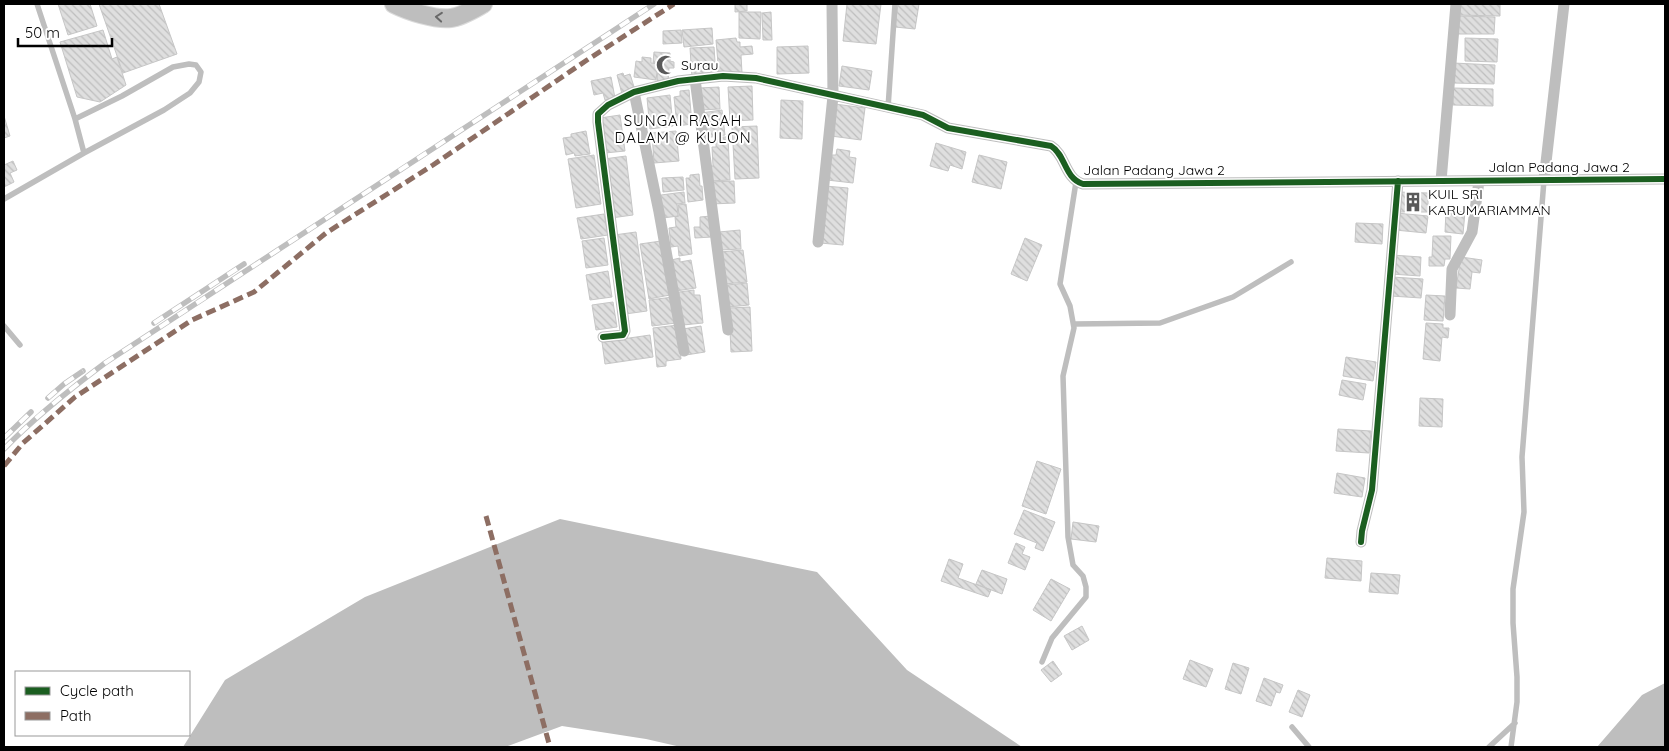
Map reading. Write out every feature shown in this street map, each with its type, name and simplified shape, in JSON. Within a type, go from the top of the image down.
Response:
[{"type":"main road","points":[[394,4],[428,16],[451,18],[483,4]]},
{"type":"street","points":[[818,242],[833,96],[832,4]]},
{"type":"street","points":[[1441,181],[1456,4]]},
{"type":"street","points":[[1544,180],[1564,4]]},
{"type":"street","name":"Jalan Padang Jawa 2","points":[[603,337],[623,335],[625,331],[598,114],[608,105],[634,92],[678,81],[723,76],[756,78],[923,115],[948,128],[1051,146],[1056,149],[1070,176],[1076,182],[1083,184],[1665,179]]},
{"type":"street","points":[[694,79],[728,330]]},
{"type":"street","points":[[634,92],[661,221],[684,351]]},
{"type":"street","points":[[1361,542],[1372,490],[1398,181]]},
{"type":"street","points":[[1450,315],[1452,269],[1472,232],[1479,181]]},
{"type":"lane","points":[[38,4],[84,153]]},
{"type":"lane","points":[[888,108],[895,4]]},
{"type":"lane","points":[[4,199],[164,110],[190,93],[199,82],[201,72],[196,65],[189,64],[173,67],[122,96],[75,119]]},
{"type":"lane","points":[[1512,747],[1517,677],[1513,598],[1524,512],[1522,457],[1544,180]]},
{"type":"lane","points":[[1042,662],[1052,638],[1086,597],[1086,587],[1082,576],[1073,565],[1068,537],[1063,376],[1074,324],[1070,306],[1060,284],[1076,182]]},
{"type":"lane","points":[[1074,324],[1160,322],[1233,297],[1291,262]]},
{"type":"lane","points":[[4,326],[20,345]]},
{"type":"lane","points":[[1489,747],[1515,723]]},
{"type":"lane","points":[[1292,727],[1309,747]]},
{"type":"shaded area","points":[[560,519],[817,572],[907,670],[1022,747],[681,747],[646,739],[562,726],[505,747],[183,747],[225,680],[365,597]]},
{"type":"shaded area","points":[[1665,683],[1665,747],[1597,747],[1642,695]]},
{"type":"building","points":[[58,4],[90,4],[97,26],[68,35]]},
{"type":"building","points":[[99,4],[159,4],[177,54],[123,73]]},
{"type":"building","points":[[735,4],[747,4],[747,11],[735,12]]},
{"type":"building","points":[[847,4],[881,4],[876,44],[843,41]]},
{"type":"building","points":[[898,4],[919,4],[915,29],[895,27]]},
{"type":"building","points":[[1457,4],[1500,4],[1500,16],[1457,15]]},
{"type":"building","points":[[739,12],[761,12],[760,39],[739,38]]},
{"type":"building","points":[[771,12],[772,40],[763,40],[762,13]]},
{"type":"building","points":[[1460,16],[1495,17],[1494,34],[1458,34]]},
{"type":"building","points":[[712,28],[713,44],[684,47],[682,30]]},
{"type":"building","points":[[103,30],[112,59],[117,57],[126,85],[100,102],[77,97],[60,42]]},
{"type":"building","points":[[681,30],[682,43],[663,44],[663,31]]},
{"type":"building","points":[[736,38],[737,42],[740,42],[740,47],[752,46],[753,54],[741,55],[742,73],[719,75],[716,40]]},
{"type":"building","points":[[1465,38],[1498,39],[1497,62],[1465,61]]},
{"type":"building","points":[[808,46],[809,73],[777,74],[777,47]]},
{"type":"building","points":[[714,47],[716,76],[692,78],[690,48]]},
{"type":"building","name":"Surau","points":[[654,52],[670,53],[670,61],[674,62],[674,68],[669,68],[668,82],[657,81],[658,63],[653,63]]},
{"type":"building","points":[[642,57],[651,58],[651,63],[658,64],[656,80],[634,77],[636,61],[642,62]]},
{"type":"building","points":[[1453,63],[1495,65],[1494,84],[1453,83]]},
{"type":"building","points":[[842,66],[872,71],[869,90],[839,86]]},
{"type":"building","points":[[623,73],[624,76],[630,74],[635,90],[622,94],[617,75]]},
{"type":"building","points":[[611,77],[615,98],[605,100],[603,93],[594,95],[591,81]]},
{"type":"building","points":[[752,86],[753,120],[730,121],[728,87]]},
{"type":"building","points":[[719,87],[720,109],[700,110],[699,88]]},
{"type":"building","points":[[1453,88],[1493,89],[1493,106],[1453,105]]},
{"type":"building","points":[[689,90],[692,124],[677,126],[674,97],[680,96],[680,91]]},
{"type":"building","points":[[670,95],[673,126],[650,129],[647,98]]},
{"type":"building","points":[[781,100],[803,101],[802,139],[780,138]]},
{"type":"building","points":[[835,104],[865,108],[861,140],[831,136]]},
{"type":"building","points":[[722,110],[725,135],[704,138],[701,113]]},
{"type":"building","points":[[620,115],[625,151],[605,153],[600,118]]},
{"type":"building","points":[[4,116],[10,136],[4,138]]},
{"type":"building","points":[[757,126],[759,178],[735,179],[732,127]]},
{"type":"building","points":[[586,131],[590,154],[575,156],[574,153],[566,155],[563,138]]},
{"type":"building","points":[[676,131],[679,161],[654,163],[652,133]]},
{"type":"building","points":[[716,137],[728,137],[730,180],[709,181],[708,166],[713,166],[712,147],[716,147]]},
{"type":"building","points":[[936,143],[966,152],[962,169],[950,165],[948,171],[930,166]]},
{"type":"building","points":[[837,149],[850,151],[849,157],[856,158],[853,183],[827,180],[830,155],[836,155]]},
{"type":"building","points":[[594,155],[601,204],[576,208],[568,159]]},
{"type":"building","points":[[979,155],[1007,162],[1001,189],[972,182]]},
{"type":"building","points":[[626,156],[633,215],[611,218],[604,159]]},
{"type":"building","points":[[13,161],[17,170],[10,173],[14,182],[4,187],[4,165]]},
{"type":"building","points":[[699,174],[703,200],[688,202],[686,178],[690,178],[690,175]]},
{"type":"building","points":[[683,177],[684,190],[663,192],[662,178]]},
{"type":"building","points":[[734,181],[735,203],[711,204],[710,182]]},
{"type":"building","points":[[825,186],[848,188],[843,245],[820,243]]},
{"type":"building","points":[[684,192],[685,203],[677,204],[678,216],[663,218],[661,195]]},
{"type":"building","name":"KUIL SRI KARUMARIAMMAN","points":[[1398,192],[1428,193],[1428,212],[1398,212]]},
{"type":"building","points":[[686,204],[692,254],[679,256],[678,246],[671,247],[669,228],[676,227],[675,217],[679,216],[678,205]]},
{"type":"building","points":[[1446,211],[1465,212],[1463,234],[1445,232]]},
{"type":"building","points":[[1397,213],[1428,216],[1426,233],[1395,230]]},
{"type":"building","points":[[604,214],[608,235],[581,239],[577,218]]},
{"type":"building","points":[[711,216],[712,237],[695,238],[694,227],[700,227],[700,217]]},
{"type":"building","points":[[1356,223],[1383,224],[1382,244],[1355,242]]},
{"type":"building","points":[[740,230],[741,249],[721,250],[719,232]]},
{"type":"building","points":[[636,232],[647,311],[625,314],[614,235]]},
{"type":"building","points":[[1433,236],[1451,236],[1450,259],[1445,259],[1444,266],[1429,266],[1429,257],[1432,257]]},
{"type":"building","points":[[604,238],[608,265],[586,268],[582,241]]},
{"type":"building","points":[[1025,238],[1042,245],[1027,281],[1011,274]]},
{"type":"building","points":[[661,241],[670,295],[649,299],[640,244]]},
{"type":"building","points":[[743,250],[747,282],[724,284],[720,252]]},
{"type":"building","points":[[1392,255],[1421,257],[1420,276],[1391,274]]},
{"type":"building","points":[[1461,257],[1482,260],[1480,273],[1472,272],[1470,289],[1456,288]]},
{"type":"building","points":[[680,258],[680,262],[691,260],[696,288],[676,291],[671,260]]},
{"type":"building","points":[[608,271],[612,297],[590,300],[586,275]]},
{"type":"building","points":[[1392,277],[1423,279],[1421,298],[1391,296]]},
{"type":"building","points":[[747,283],[749,305],[728,307],[727,285]]},
{"type":"building","points":[[694,290],[694,295],[700,295],[703,323],[683,325],[679,292]]},
{"type":"building","points":[[1426,295],[1445,296],[1443,321],[1424,320]]},
{"type":"building","points":[[673,297],[676,323],[652,326],[649,300]]},
{"type":"building","points":[[613,302],[617,327],[596,330],[592,305]]},
{"type":"building","points":[[750,307],[752,351],[731,352],[729,308]]},
{"type":"building","points":[[1426,323],[1443,324],[1443,328],[1449,328],[1448,338],[1442,337],[1440,361],[1423,359]]},
{"type":"building","points":[[678,325],[681,359],[666,361],[666,366],[657,367],[653,328]]},
{"type":"building","points":[[701,326],[705,352],[686,355],[683,329]]},
{"type":"building","points":[[650,335],[653,357],[605,364],[602,342]]},
{"type":"building","points":[[1346,357],[1376,362],[1373,381],[1343,376]]},
{"type":"building","points":[[1342,380],[1366,384],[1363,400],[1339,395]]},
{"type":"building","points":[[1420,398],[1443,399],[1442,427],[1419,426]]},
{"type":"building","points":[[1338,429],[1371,431],[1369,453],[1336,451]]},
{"type":"building","points":[[1037,461],[1061,469],[1046,514],[1022,506]]},
{"type":"building","points":[[1337,473],[1365,478],[1362,497],[1334,493]]},
{"type":"building","points":[[1024,510],[1055,522],[1043,551],[1035,548],[1037,543],[1014,534]]},
{"type":"building","points":[[1073,522],[1099,526],[1096,542],[1071,539]]},
{"type":"building","points":[[1016,543],[1025,547],[1022,554],[1030,557],[1025,570],[1008,563]]},
{"type":"building","points":[[1327,558],[1362,561],[1361,581],[1325,578]]},
{"type":"building","points":[[949,559],[963,564],[958,578],[991,590],[988,597],[941,581]]},
{"type":"building","points":[[982,570],[1007,579],[1002,594],[976,584]]},
{"type":"building","points":[[1371,573],[1400,575],[1398,594],[1369,592]]},
{"type":"building","points":[[1051,579],[1070,589],[1051,621],[1033,610]]},
{"type":"building","points":[[1082,626],[1089,640],[1072,650],[1064,636]]},
{"type":"building","points":[[1190,660],[1213,669],[1206,687],[1183,679]]},
{"type":"building","points":[[1053,661],[1062,674],[1051,682],[1041,670]]},
{"type":"building","points":[[1233,663],[1249,668],[1241,694],[1225,689]]},
{"type":"building","points":[[1264,678],[1283,685],[1280,693],[1276,692],[1271,706],[1256,701]]},
{"type":"building","points":[[1298,690],[1310,695],[1302,717],[1289,712]]},
{"type":"railway","points":[[4,449],[53,404],[105,363],[654,4]]},
{"type":"railway","points":[[154,323],[244,264]]},
{"type":"railway","points":[[48,398],[83,371]]},
{"type":"railway","points":[[4,438],[31,412]]},
{"type":"marked path","points":[[4,466],[23,443],[75,397],[192,320],[254,292],[326,233],[433,165],[587,60],[674,4]]},
{"type":"marked path","points":[[486,516],[550,747]]},
{"type":"cycle path","points":[[603,337],[623,335],[625,331],[598,114],[608,105],[634,92],[678,81],[723,76],[756,78],[923,115],[948,128],[1051,146],[1060,155],[1072,177],[1083,184],[1665,179]]},
{"type":"cycle path","points":[[1361,542],[1372,490],[1398,181]]},
{"type":"place","name":"Surau","points":[[666,65]]},
{"type":"place","name":"KUIL SRI KARUMARIAMMAN","points":[[1413,202]]},
{"type":"district","name":"SUNGAI RASAH DALAM @ KULON","points":[[683,128]]}]
